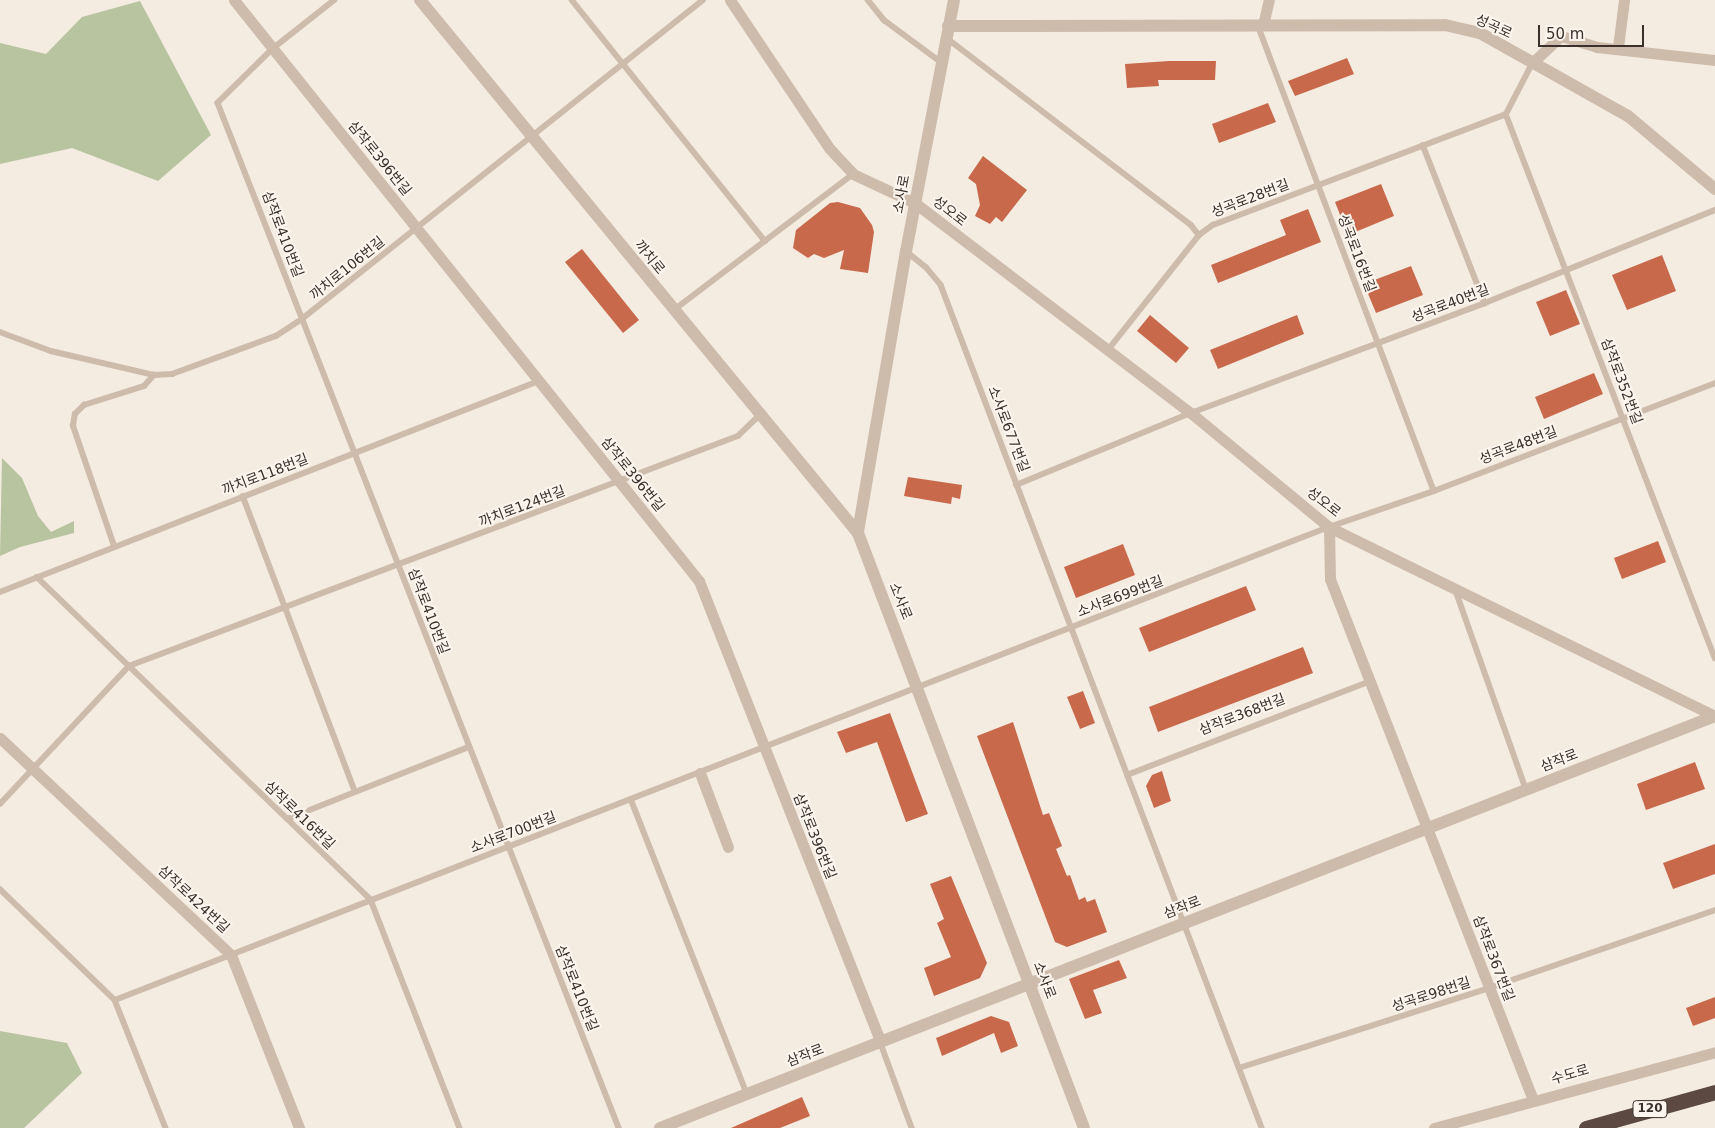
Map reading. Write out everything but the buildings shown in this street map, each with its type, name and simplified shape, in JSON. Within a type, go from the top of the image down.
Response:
[{"type":"highway","name":"120","points":[[1586,1128],[1715,1092]]},
{"type":"street","name":"삼작로396번길","points":[[234,0],[699,581],[880,1041]]},
{"type":"street","name":"까치로","points":[[420,0],[858,533]]},
{"type":"street","name":"성오로","points":[[730,0],[829,148],[853,174],[915,204],[1107,352],[1191,413],[1329,527],[1715,716]]},
{"type":"street","name":"소사로","points":[[954,0],[906,251],[858,533],[919,688],[1084,1128]]},
{"type":"street","points":[[1260,25],[1269,0]]},
{"type":"street","points":[[1618,47],[1624,0]]},
{"type":"street","name":"성곡로","points":[[947,32],[1260,25],[1445,24],[1480,33],[1628,116],[1715,189]]},
{"type":"street","points":[[1533,62],[1561,36],[1597,47],[1618,47],[1715,60]]},
{"type":"street","points":[[1329,527],[1330,579],[1368,682],[1428,828]]},
{"type":"street","name":"삼작로","points":[[660,1128],[1183,922],[1715,716]]},
{"type":"street","name":"삼작로424번길","points":[[0,738],[231,955],[299,1128]]},
{"type":"street","points":[[700,773],[728,847]]},
{"type":"street","name":"삼작로367번길","points":[[1428,828],[1533,1100]]},
{"type":"street","name":"수도로","points":[[1434,1128],[1715,1052]]},
{"type":"lane","points":[[273,49],[335,0]]},
{"type":"lane","points":[[572,0],[765,241]]},
{"type":"lane","name":"까치로106번길","points":[[0,332],[51,351],[154,375],[172,374],[276,336],[302,319],[703,0]]},
{"type":"lane","points":[[868,0],[884,20],[941,62]]},
{"type":"lane","name":"성곡로16번길","points":[[1260,25],[1318,185],[1434,491]]},
{"type":"lane","points":[[947,32],[1191,225],[1199,234]]},
{"type":"lane","name":"삼작로410번길","points":[[273,49],[218,103],[468,747],[619,1128]]},
{"type":"lane","points":[[1506,114],[1533,62]]},
{"type":"lane","name":"성곡로28번길","points":[[1107,352],[1120,339],[1199,234],[1213,225],[1506,114]]},
{"type":"lane","name":"삼작로352번길","points":[[1506,114],[1715,658]]},
{"type":"lane","points":[[1423,145],[1485,303]]},
{"type":"lane","points":[[674,310],[853,174]]},
{"type":"lane","name":"성곡로40번길","points":[[1191,413],[1485,303],[1715,210]]},
{"type":"lane","name":"소사로677번길","points":[[906,251],[926,267],[941,285],[1262,1128]]},
{"type":"lane","name":"까치로106번길","points":[[114,546],[73,426],[75,414],[84,405],[144,386],[154,375]]},
{"type":"lane","name":"까치로118번길","points":[[0,592],[539,381]]},
{"type":"lane","name":"성곡로48번길","points":[[1329,527],[1434,491],[1715,383]]},
{"type":"lane","points":[[1016,485],[1191,413]]},
{"type":"lane","name":"까치로124번길","points":[[0,804],[129,666],[738,436],[760,415]]},
{"type":"lane","points":[[243,496],[355,791]]},
{"type":"lane","name":"소사로699번길","points":[[919,688],[1329,527]]},
{"type":"lane","name":"삼작로416번길","points":[[36,577],[371,900],[460,1128]]},
{"type":"lane","points":[[1455,588],[1526,789]]},
{"type":"lane","name":"삼작로368번길","points":[[1126,775],[1368,682]]},
{"type":"lane","name":"소사로700번길","points":[[115,1000],[919,688]]},
{"type":"lane","points":[[286,819],[468,747]]},
{"type":"lane","points":[[632,799],[747,1094]]},
{"type":"lane","points":[[0,889],[115,1000],[166,1128]]},
{"type":"lane","name":"성곡로98번길","points":[[1239,1068],[1489,988],[1715,910]]},
{"type":"lane","points":[[880,1041],[912,1128]]},
{"type":"green space","points":[[140,1],[211,135],[158,181],[72,148],[0,164],[0,43],[46,54],[82,17]]},
{"type":"green space","points":[[2,458],[22,478],[38,516],[51,532],[74,521],[74,533],[20,547],[0,556]]},
{"type":"green space","points":[[0,1031],[67,1043],[82,1073],[24,1128],[0,1128]]}]
